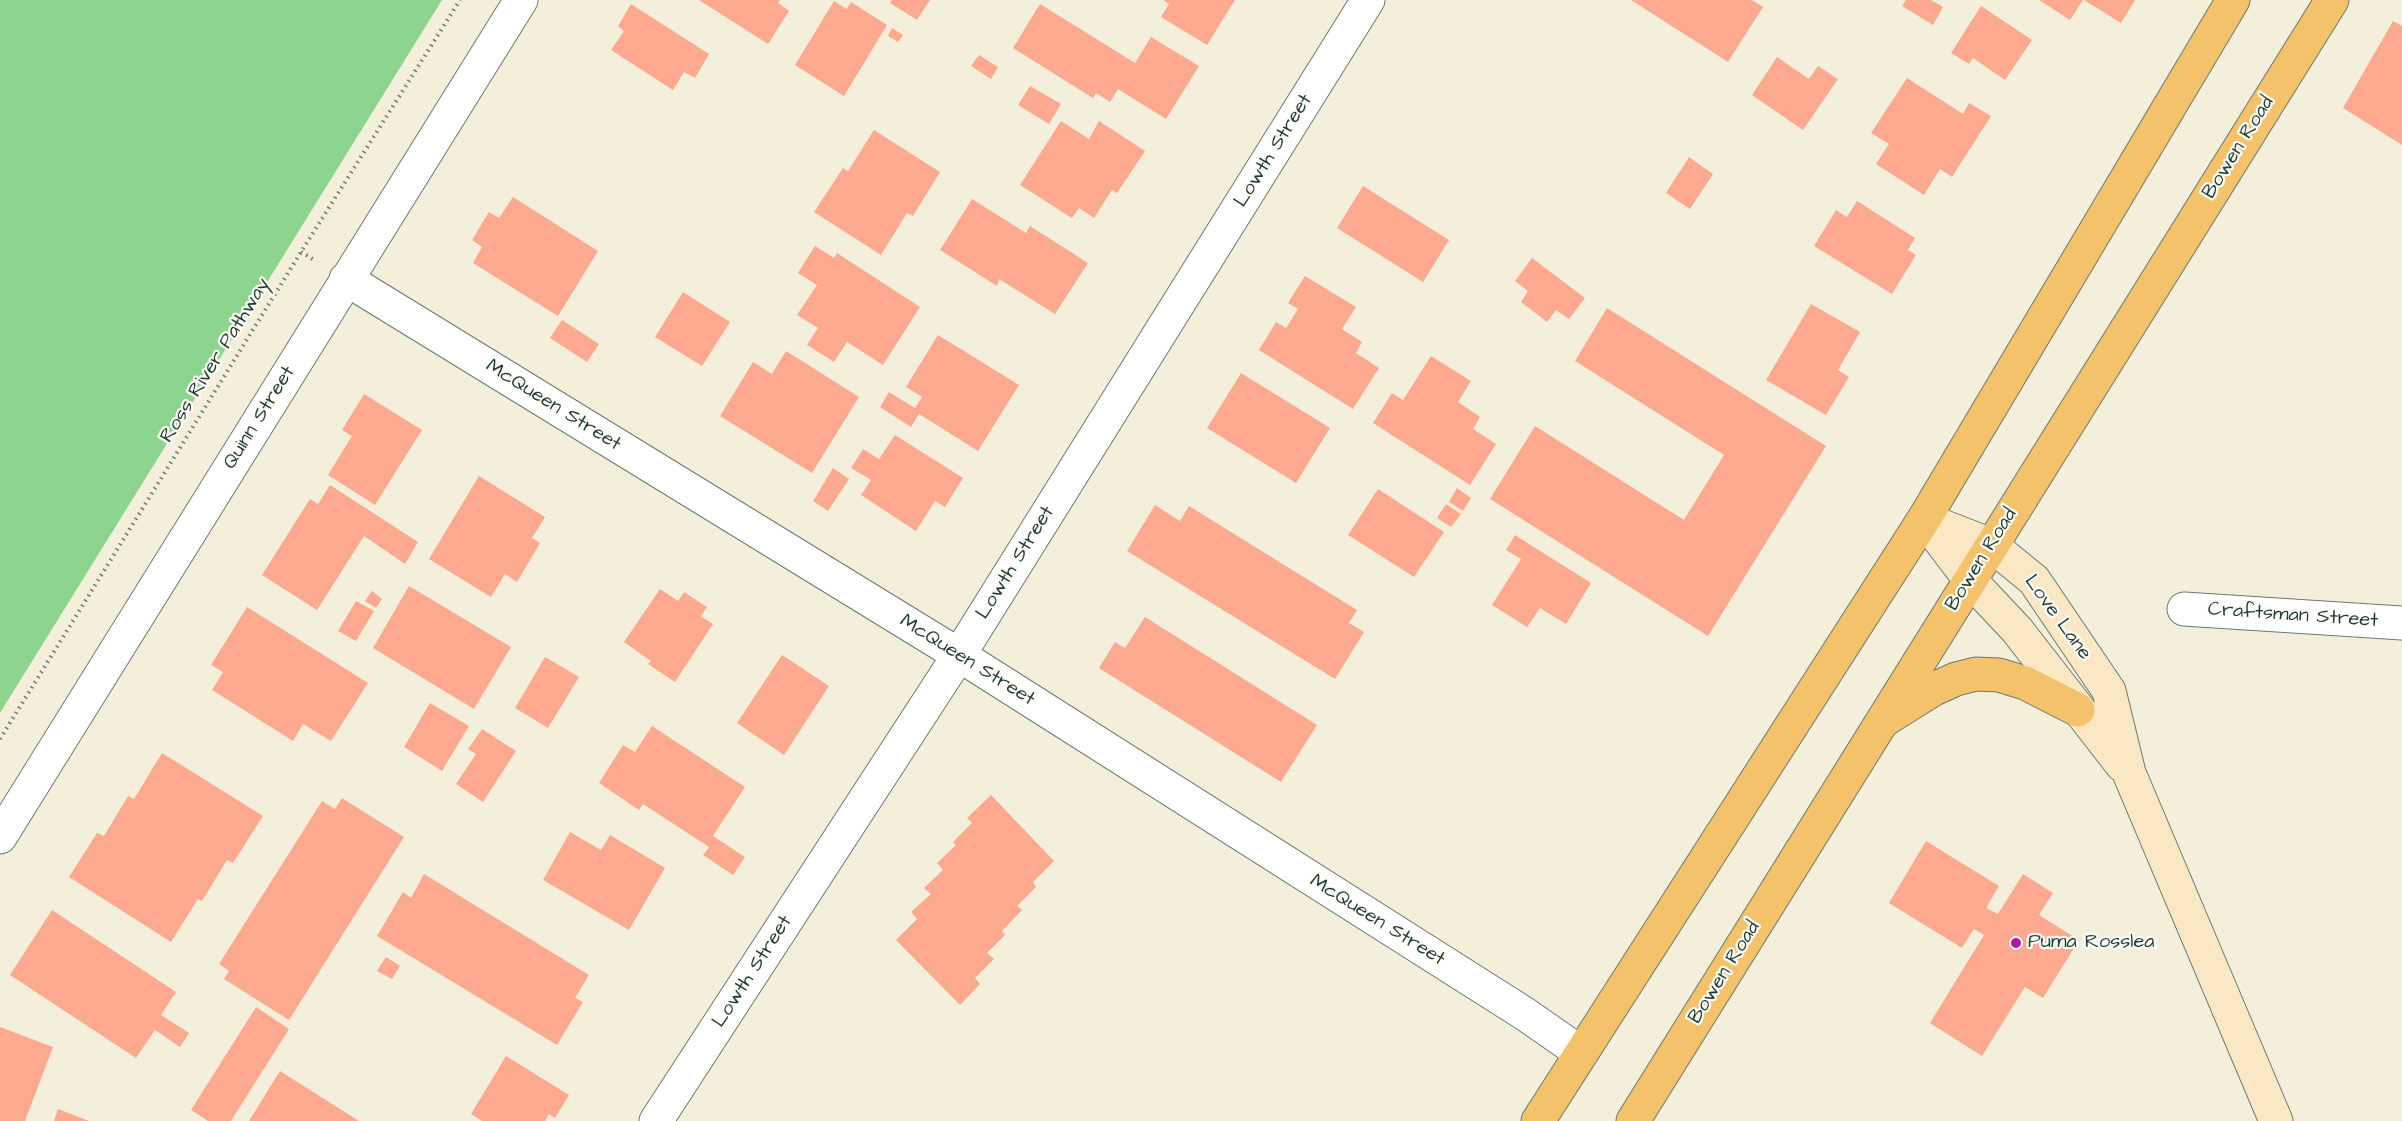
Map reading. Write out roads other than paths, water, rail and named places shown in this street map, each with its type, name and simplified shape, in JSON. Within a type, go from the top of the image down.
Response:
[{"type":"main road","points":[[1538,1121],[1924,519],[2233,0]]},
{"type":"main road","name":"Bowen Road","points":[[1633,1121],[2332,0]]},
{"type":"main road","points":[[1879,724],[1934,689],[1956,679],[1976,674],[1999,675],[2025,683],[2078,710]]},
{"type":"street","name":"Quinn Street","points":[[0,837],[521,0]]},
{"type":"street","name":"Lowth Street","points":[[657,1121],[958,655],[1368,0]]},
{"type":"street","name":"McQueen Street","points":[[346,279],[958,655],[1515,1008],[1581,1053]]},
{"type":"street","name":"Love Lane","points":[[1924,519],[1991,544],[2034,580],[2109,691],[2129,773],[2276,1121]]},
{"type":"street","name":"Love Lane","points":[[1924,519],[1970,580],[2017,630],[2129,773]]},
{"type":"street","name":"Craftsman Street","points":[[2184,609],[2402,623]]},
{"type":"place","name":"Puma Rosslea","points":[[2016,943]]}]
